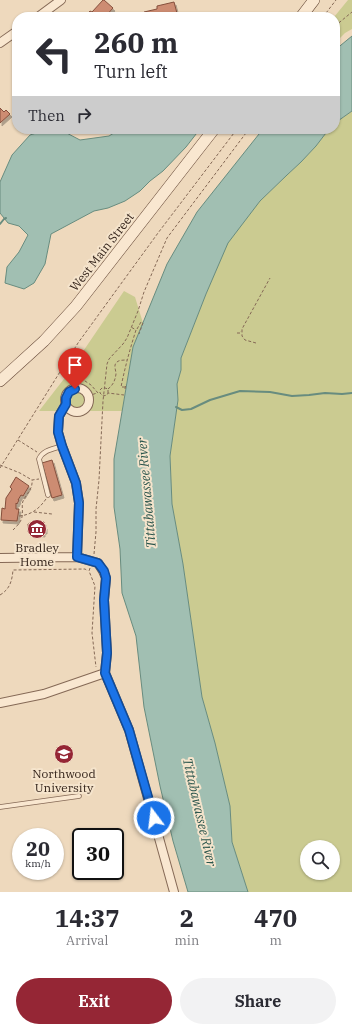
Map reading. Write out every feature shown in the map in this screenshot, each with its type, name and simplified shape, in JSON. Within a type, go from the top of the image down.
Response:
[{"type":"street","points":[[45,12],[61,0]]},
{"type":"street","points":[[305,12],[314,0]]},
{"type":"street","points":[[0,43],[12,35]]},
{"type":"street","name":"West Main Street","points":[[0,381],[44,341],[76,306],[210,134]]},
{"type":"street","points":[[75,389],[81,389],[88,396],[88,407],[82,412],[74,412],[70,410],[65,401],[67,394],[71,390],[75,389]]},
{"type":"street","points":[[66,404],[59,416],[58,432],[76,483],[79,503],[77,557]]},
{"type":"street","points":[[0,558],[77,557],[98,563],[104,571],[106,578],[104,600],[107,653],[102,674],[129,730],[174,892]]},
{"type":"street","points":[[0,703],[44,694],[102,674]]},
{"type":"lane","points":[[48,495],[39,459],[41,455],[48,450],[62,446]]},
{"type":"lane","points":[[0,807],[79,796]]},
{"type":"path","points":[[327,12],[336,0]]},
{"type":"path","points":[[340,22],[352,12]]},
{"type":"path","points":[[0,468],[78,343],[233,134]]},
{"type":"path","points":[[102,674],[96,666],[92,633],[95,586],[89,571],[93,561],[96,532],[96,510],[107,364],[109,359],[127,338],[144,292],[167,238],[245,134]]},
{"type":"path","points":[[237,333],[240,333],[270,278]]},
{"type":"path","points":[[126,384],[125,388],[121,386],[136,330],[141,322],[143,323],[138,334]]},
{"type":"path","points":[[131,327],[136,330]]},
{"type":"path","points":[[242,329],[242,336],[245,340],[256,343]]},
{"type":"path","points":[[108,393],[108,389],[113,384],[115,379],[115,364],[117,362],[127,360]]},
{"type":"path","points":[[64,366],[91,385],[98,393]]},
{"type":"path","points":[[100,393],[101,389],[105,388]]},
{"type":"path","points":[[88,396],[100,393],[104,396]]},
{"type":"path","points":[[104,396],[108,393],[124,395]]},
{"type":"path","points":[[18,439],[41,455]]},
{"type":"path","points":[[1,466],[20,473],[32,480],[44,479]]},
{"type":"path","points":[[13,530],[21,521],[22,502],[30,490],[32,480]]},
{"type":"path","points":[[19,516],[26,516],[38,509],[48,495]]},
{"type":"path","points":[[33,512],[52,514]]},
{"type":"path","points":[[0,595],[9,587],[13,570],[85,569],[89,571]]},
{"type":"green space","points":[[348,0],[352,0],[352,29],[340,38],[340,12],[338,12]]},
{"type":"green space","points":[[352,111],[352,892],[248,892],[232,842],[230,806],[202,697],[183,564],[172,504],[170,456],[178,400],[177,384],[181,370],[181,358],[227,243],[260,201],[301,162],[325,134],[340,134],[340,119]]},
{"type":"green space","points":[[124,291],[135,297],[143,323],[133,347],[122,411],[39,411],[67,375]]},
{"type":"water","points":[[352,36],[352,111],[340,119],[340,46]]},
{"type":"water","points":[[69,134],[80,140],[109,136],[112,134],[196,134],[163,171],[140,191],[125,201],[108,208],[94,211],[51,234],[45,264],[34,283],[24,289],[5,283],[7,267],[19,252],[28,235],[19,226],[8,223],[0,213],[0,182],[12,155],[30,135]]},
{"type":"water","name":"Tittabawassee River","points":[[259,134],[325,134],[301,162],[260,201],[228,243],[181,358],[181,370],[177,384],[178,400],[170,456],[172,504],[183,564],[202,697],[230,806],[232,842],[248,892],[188,892],[173,841],[160,786],[144,707],[136,636],[122,593],[120,549],[114,507],[114,459],[133,347],[167,264],[197,212]]},
{"type":"building","points":[[103,0],[113,8],[109,12],[92,12]]},
{"type":"building","points":[[174,2],[177,12],[144,12],[157,9],[157,6]]},
{"type":"building","points":[[0,108],[4,112],[6,110],[10,114],[0,123]]},
{"type":"building","points":[[52,460],[62,495],[52,498],[42,463]]},
{"type":"building","points":[[16,477],[29,486],[23,496],[21,495],[17,504],[16,503],[16,509],[19,509],[17,521],[1,520],[2,508],[5,509],[6,498],[12,489],[10,487]]},
{"type":"building","name":"Bradley Home","points":[[33,522],[44,522],[45,531],[43,531],[43,534],[28,532],[28,524],[33,524]]},
{"type":"waterway","points":[[0,224],[6,218]]},
{"type":"waterway","points":[[176,407],[182,410],[191,409],[210,400],[240,391],[270,392],[292,396],[325,393],[352,393]]},
{"type":"place","name":"Bradley Home","points":[[37,529]]},
{"type":"place","name":"Northwood University","points":[[64,754]]},
{"type":"route","points":[[75,389],[71,390],[67,394],[65,401],[66,404],[59,416],[58,432],[76,483],[79,503],[77,557],[98,563],[104,571],[106,578],[104,600],[107,653],[105,673],[129,730],[154,818]]}]
